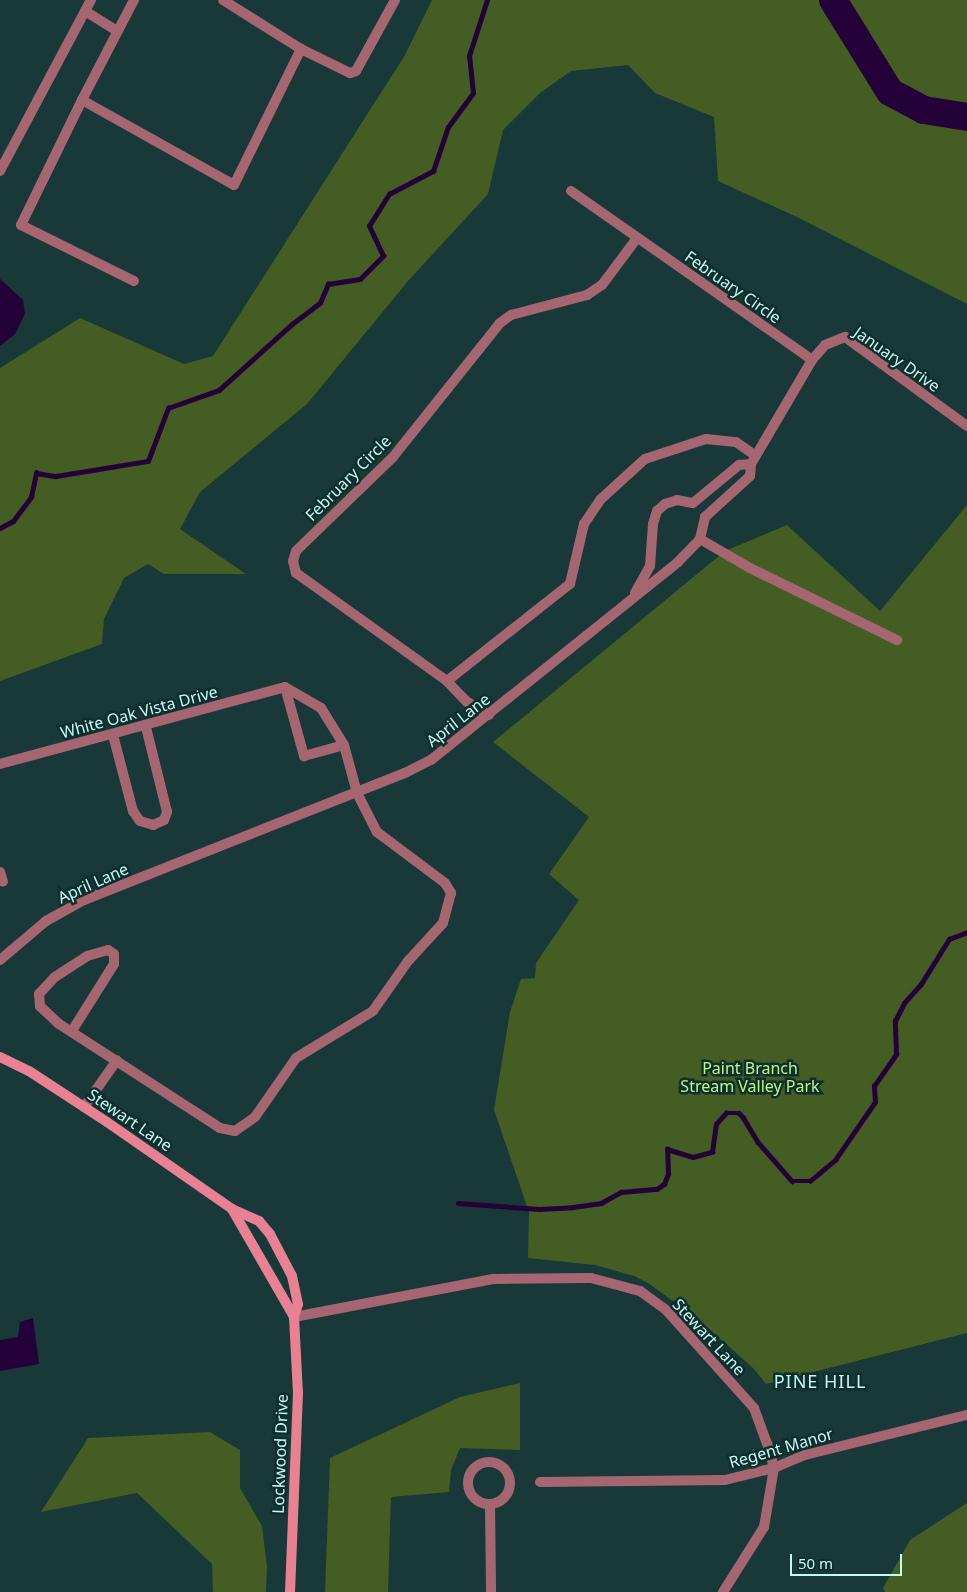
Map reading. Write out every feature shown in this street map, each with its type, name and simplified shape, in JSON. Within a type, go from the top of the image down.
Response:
[{"type":"street","points":[[0,171],[91,0]]},
{"type":"street","points":[[134,0],[116,30],[21,225],[134,281]]},
{"type":"street","points":[[223,0],[302,49],[350,73],[356,71],[394,0]]},
{"type":"street","points":[[85,11],[116,30]]},
{"type":"street","points":[[82,100],[234,185],[302,49]]},
{"type":"street","name":"February Circle","points":[[571,191],[812,360]]},
{"type":"street","name":"February Circle","points":[[489,715],[467,702],[447,681],[296,573],[292,561],[296,551],[393,457],[500,323],[511,315],[587,295],[602,285],[637,238]]},
{"type":"street","name":"January Drive","points":[[705,517],[750,476],[754,460],[812,360],[825,345],[845,337],[967,426]]},
{"type":"street","points":[[447,681],[570,584],[584,524],[601,499],[645,459],[706,439],[736,442],[754,460],[739,466],[693,503]]},
{"type":"street","points":[[632,598],[650,566],[652,524],[657,510],[665,504],[677,500],[693,503],[705,517],[700,539],[750,568],[897,640]]},
{"type":"street","name":"April Lane","points":[[0,960],[46,921],[84,900],[357,792],[431,760],[678,562],[700,539]]},
{"type":"street","points":[[285,687],[304,756],[344,745]]},
{"type":"street","points":[[72,1032],[114,964],[114,954],[108,950],[87,956],[55,977],[39,994],[40,1006],[72,1032],[220,1128],[235,1131],[254,1117],[296,1058],[373,1011],[408,961],[443,923],[451,893],[445,883],[377,832],[357,792],[344,745],[321,708],[285,687]]},
{"type":"street","name":"White Oak Vista Drive","points":[[0,764],[146,727],[285,687]]},
{"type":"street","points":[[113,735],[136,816],[145,825],[153,825],[164,820],[167,812],[146,727]]},
{"type":"street","name":"Stewart Lane","points":[[0,1049],[4,1059],[84,1107],[232,1210],[259,1221],[270,1234],[292,1276],[298,1304],[294,1317]]},
{"type":"street","points":[[84,1107],[117,1060]]},
{"type":"street","name":"Stewart Lane","points":[[232,1210],[294,1317]]},
{"type":"street","name":"Stewart Lane","points":[[294,1317],[494,1279],[591,1278],[640,1290],[666,1310],[754,1408],[774,1468],[764,1527],[724,1592]]},
{"type":"street","name":"Lockwood Drive","points":[[290,1592],[298,1393],[294,1317]]},
{"type":"street","name":"Regent Manor","points":[[540,1482],[725,1480],[774,1468],[805,1454],[967,1415]]},
{"type":"street","points":[[496,1461],[508,1470],[512,1485],[505,1499],[490,1504],[476,1500],[468,1488],[469,1473],[480,1462],[496,1461]]},
{"type":"street","points":[[490,1504],[491,1592]]},
{"type":"green space","points":[[432,0],[967,0],[967,304],[799,218],[718,181],[714,117],[655,93],[628,65],[571,71],[540,93],[503,130],[488,194],[408,281],[307,404],[200,492],[180,529],[246,574],[164,574],[148,564],[124,578],[104,619],[102,644],[0,681],[0,368],[80,318],[184,364],[213,356],[405,55]]},
{"type":"green space","name":"Paint Branch Stream Valley Park","points":[[967,505],[967,1333],[766,1384],[753,1368],[699,1320],[648,1283],[634,1276],[595,1265],[528,1258],[529,1212],[494,1110],[510,1012],[521,979],[535,978],[536,963],[579,900],[549,874],[589,817],[493,742],[725,551],[787,525],[880,611]]},
{"type":"green space","points":[[520,1383],[520,1450],[460,1448],[451,1470],[449,1492],[391,1497],[388,1592],[325,1592],[330,1458],[460,1397]]},
{"type":"green space","points":[[210,1432],[240,1450],[240,1488],[262,1526],[267,1566],[266,1592],[213,1592],[212,1564],[137,1493],[41,1512],[88,1438]]},
{"type":"green space","points":[[967,1503],[967,1592],[885,1592],[883,1588],[910,1540]]},
{"type":"shaded area","points":[[0,279],[23,300],[25,314],[15,334],[0,346]]},
{"type":"shaded area","points":[[33,1318],[39,1364],[0,1371],[0,1340],[18,1337],[20,1322]]},
{"type":"waterway","points":[[0,528],[13,521],[31,497],[36,473],[56,476],[148,461],[168,408],[219,390],[292,324],[320,303],[328,284],[360,279],[383,256],[369,226],[389,194],[433,171],[448,127],[473,93],[469,56],[487,0]]},
{"type":"waterway","points":[[833,0],[890,92],[924,110],[967,117]]},
{"type":"waterway","points":[[458,1203],[539,1209],[573,1207],[601,1203],[621,1192],[657,1189],[664,1184],[668,1174],[667,1149],[693,1157],[712,1152],[716,1124],[726,1113],[739,1113],[743,1117],[758,1142],[792,1181],[810,1181],[835,1160],[875,1102],[874,1086],[896,1054],[895,1021],[904,1003],[921,984],[949,939],[967,932]]},
{"type":"district","name":"PINE HILL","points":[[820,1381]]}]
